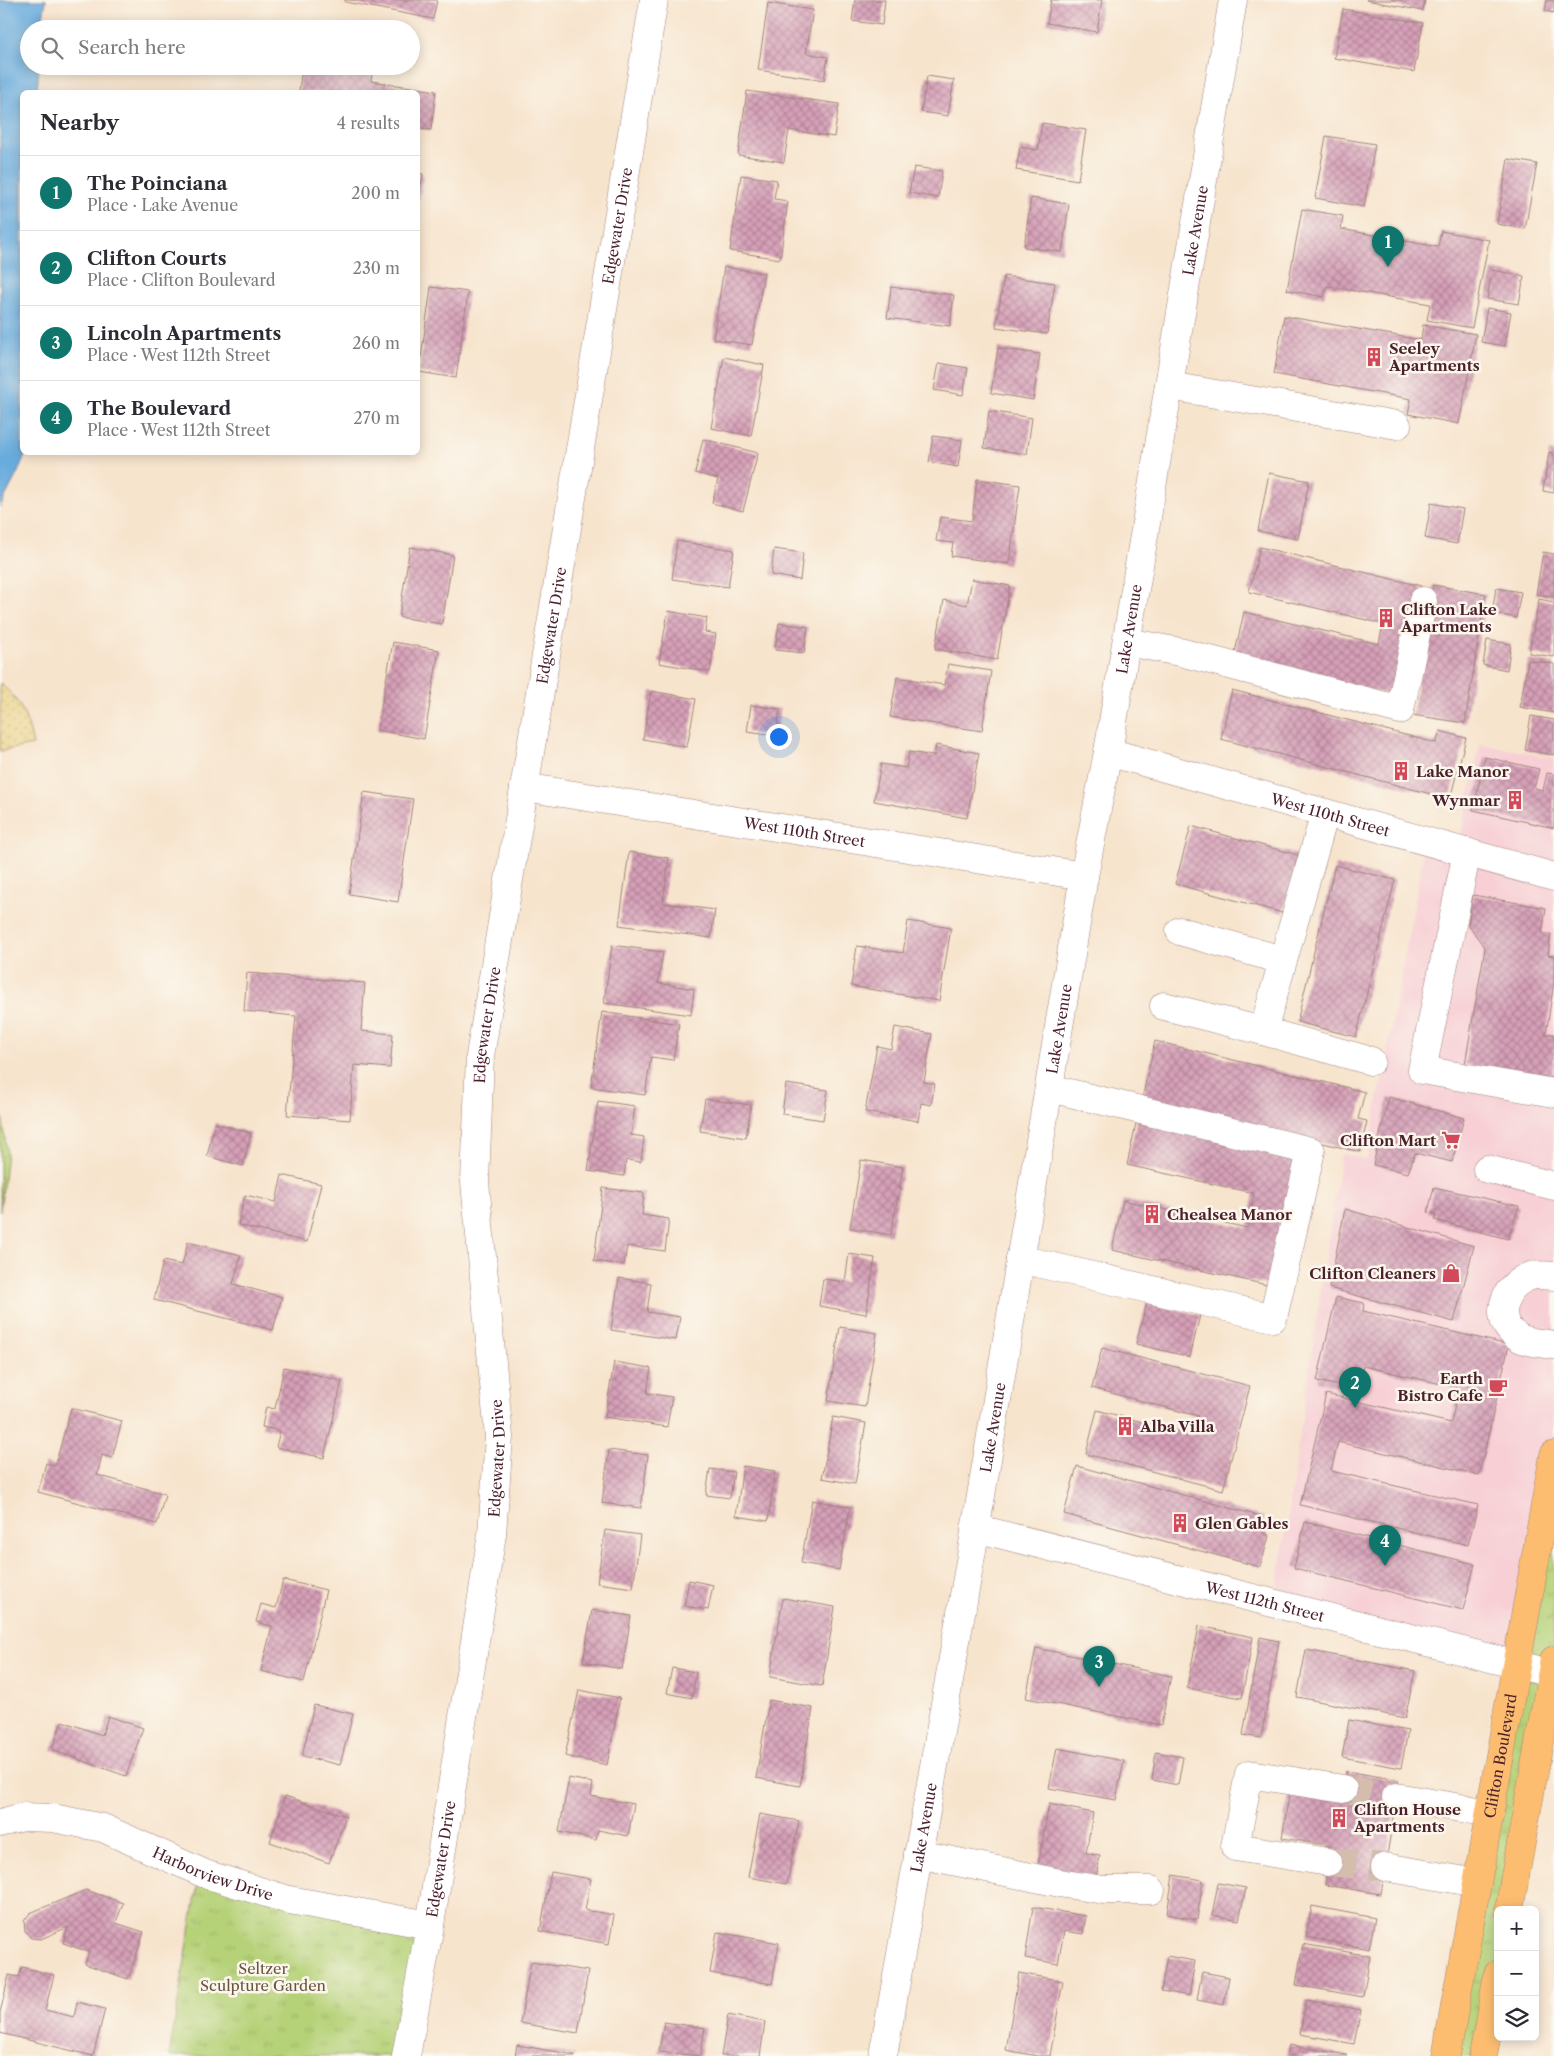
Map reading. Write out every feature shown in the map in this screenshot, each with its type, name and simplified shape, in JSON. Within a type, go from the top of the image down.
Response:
[{"type":"main road","name":"Clifton Boulevard","points":[[1448,2056],[1554,1455]]},
{"type":"main road","points":[[1510,1906],[1553,1669]]},
{"type":"main road","points":[[1483,2056],[1494,1996]]},
{"type":"street","name":"Edgewater Drive","points":[[406,2056],[430,1926],[492,1534],[499,1437],[475,1182],[480,1056],[654,0]]},
{"type":"street","name":"Lake Avenue","points":[[883,2056],[976,1528],[1084,876],[1127,642],[1233,0]]},
{"type":"street","points":[[1169,386],[1397,425]]},
{"type":"street","points":[[1127,642],[1180,652],[1400,710],[1423,602]]},
{"type":"street","name":"West 110th Street","points":[[1108,752],[1554,877]]},
{"type":"street","name":"West 110th Street","points":[[524,787],[1084,876]]},
{"type":"street","points":[[1262,1031],[1325,813]]},
{"type":"street","points":[[1467,852],[1422,1070],[1554,1093]]},
{"type":"street","points":[[1180,932],[1282,960]]},
{"type":"street","points":[[1164,1006],[1371,1061]]},
{"type":"street","points":[[1020,1259],[1273,1318],[1311,1151],[1048,1088]]},
{"type":"street","points":[[1487,1169],[1554,1186]]},
{"type":"street","points":[[1554,1276],[1531,1276],[1515,1285],[1505,1296],[1503,1315],[1510,1331],[1521,1339],[1554,1345]]},
{"type":"street","name":"West 112th Street","points":[[976,1528],[1517,1664],[1553,1669]]},
{"type":"street","points":[[1328,1862],[1235,1848],[1249,1774],[1343,1789]]},
{"type":"street","points":[[1396,1797],[1490,1813]]},
{"type":"street","name":"Harborview Drive","points":[[0,1823],[23,1817],[53,1818],[104,1828],[205,1874],[289,1900],[430,1926]]},
{"type":"street","points":[[918,1854],[1065,1884],[1104,1890],[1151,1890]]},
{"type":"street","points":[[1385,1867],[1478,1884]]},
{"type":"shaded area","points":[[1480,744],[1554,758],[1554,1455],[1517,1664],[1275,1603],[1341,1154],[1367,1159],[1426,841],[1458,849]]},
{"type":"green space","points":[[0,1097],[7,1154],[0,1212]]},
{"type":"green space","points":[[1554,1455],[1554,1660],[1499,1906],[1494,1906],[1494,1996],[1483,2056],[1446,2056]]},
{"type":"green space","name":"Seltzer Sculpture Garden","points":[[200,1871],[430,1925],[406,2056],[169,2056]]},
{"type":"sand","points":[[0,683],[14,697],[23,711],[33,745],[0,751]]},
{"type":"water","points":[[0,0],[46,0],[43,20],[20,20],[20,75],[38,75],[37,90],[20,90],[20,455],[25,455],[0,507]]},
{"type":"building","points":[[345,0],[437,0],[433,19],[345,2]]},
{"type":"building","points":[[855,0],[885,0],[882,25],[852,21]]},
{"type":"building","points":[[1051,0],[1102,0],[1097,32],[1047,23]]},
{"type":"building","points":[[1366,0],[1425,0],[1423,11]]},
{"type":"building","points":[[1547,0],[1554,0],[1554,13],[1545,11]]},
{"type":"building","points":[[768,3],[813,10],[806,53],[828,57],[824,80],[758,70]]},
{"type":"building","points":[[1343,9],[1423,23],[1414,72],[1334,58]]},
{"type":"building","points":[[301,75],[372,75],[371,81],[436,91],[431,130],[420,129],[420,90],[299,90]]},
{"type":"building","points":[[927,76],[954,80],[948,116],[921,112]]},
{"type":"building","points":[[747,91],[839,104],[834,137],[789,130],[784,162],[738,155]]},
{"type":"building","points":[[1042,123],[1086,130],[1078,180],[1016,170],[1020,147],[1038,150]]},
{"type":"building","points":[[1326,136],[1375,144],[1364,207],[1315,198]]},
{"type":"building","points":[[1508,159],[1537,164],[1525,229],[1497,224]]},
{"type":"building","points":[[914,167],[942,171],[938,198],[909,193]]},
{"type":"building","points":[[420,173],[423,174],[420,194]]},
{"type":"building","points":[[741,175],[777,180],[774,199],[788,201],[780,259],[730,251]]},
{"type":"building","points":[[1031,198],[1069,204],[1062,252],[1024,247]]},
{"type":"building","points":[[1302,209],[1343,216],[1341,229],[1438,247],[1441,231],[1489,240],[1472,328],[1427,320],[1430,304],[1327,286],[1324,297],[1287,290]]},
{"type":"building","points":[[724,267],[764,273],[752,345],[713,339]]},
{"type":"building","points":[[1492,270],[1524,276],[1519,304],[1487,299]]},
{"type":"building","points":[[1004,276],[1055,283],[1047,334],[996,327]]},
{"type":"building","points":[[431,287],[468,292],[456,378],[420,372]]},
{"type":"building","points":[[891,287],[954,295],[950,326],[887,318]]},
{"type":"building","points":[[1487,308],[1511,312],[1505,346],[1481,342]]},
{"type":"building","name":"Seeley Apartments","points":[[1284,316],[1421,340],[1423,325],[1476,334],[1459,424],[1408,414],[1411,399],[1274,374]]},
{"type":"building","points":[[998,348],[1040,354],[1033,400],[991,393]]},
{"type":"building","points":[[724,357],[764,365],[751,436],[711,428]]},
{"type":"building","points":[[939,363],[968,368],[963,395],[934,390]]},
{"type":"building","points":[[989,411],[1032,418],[1027,454],[984,448]]},
{"type":"building","points":[[933,436],[962,440],[958,467],[929,462]]},
{"type":"building","points":[[703,439],[758,453],[743,511],[712,503],[718,479],[695,473]]},
{"type":"building","points":[[1549,452],[1554,453],[1554,493],[1543,491]]},
{"type":"building","points":[[1269,473],[1309,481],[1298,539],[1258,531]]},
{"type":"building","points":[[977,479],[1020,485],[1009,564],[951,556],[953,543],[936,541],[940,517],[972,521]]},
{"type":"building","points":[[1431,503],[1463,509],[1457,544],[1425,538]]},
{"type":"building","points":[[677,541],[734,550],[728,587],[672,579]]},
{"type":"building","points":[[410,547],[453,555],[442,624],[399,617]]},
{"type":"building","name":"Clifton Lake Apartments","points":[[1260,547],[1421,586],[1395,696],[1234,657],[1244,612],[1379,644],[1383,624],[1249,592]]},
{"type":"building","points":[[774,549],[803,553],[800,580],[771,575]]},
{"type":"building","points":[[1543,552],[1554,554],[1554,597],[1536,594]]},
{"type":"building","points":[[972,579],[1010,586],[997,660],[935,649],[944,600],[967,605]]},
{"type":"building","points":[[1433,585],[1486,594],[1465,723],[1412,715]]},
{"type":"building","points":[[1496,588],[1521,592],[1516,618],[1492,613]]},
{"type":"building","points":[[1539,599],[1554,602],[1554,657],[1529,653]]},
{"type":"building","points":[[668,611],[707,618],[705,632],[716,634],[710,672],[659,663]]},
{"type":"building","points":[[779,623],[808,627],[804,653],[775,650]]},
{"type":"building","points":[[1487,640],[1511,644],[1507,670],[1483,665]]},
{"type":"building","points":[[393,642],[439,650],[424,739],[377,730]]},
{"type":"building","points":[[1528,660],[1554,664],[1554,713],[1520,707]]},
{"type":"building","points":[[948,664],[991,671],[982,731],[890,717],[897,677],[944,685]]},
{"type":"building","name":"Lake Manor","points":[[1232,690],[1436,743],[1440,731],[1466,738],[1450,799],[1221,739]]},
{"type":"building","points":[[651,691],[696,699],[687,747],[643,739]]},
{"type":"building","points":[[751,705],[780,709],[776,736],[747,732]]},
{"type":"building","points":[[1531,716],[1554,720],[1554,755],[1525,750]]},
{"type":"building","points":[[936,745],[979,753],[967,818],[874,801],[881,764],[906,768],[909,752],[934,756]]},
{"type":"building","name":"Wynmar","points":[[1485,757],[1539,769],[1534,788],[1543,790],[1547,773],[1554,774],[1554,828],[1473,810]]},
{"type":"building","points":[[364,792],[413,799],[398,902],[349,894]]},
{"type":"building","points":[[1191,826],[1298,855],[1283,913],[1175,884]]},
{"type":"building","points":[[629,852],[669,858],[663,903],[715,910],[711,938],[619,925]]},
{"type":"building","points":[[1335,865],[1395,880],[1356,1037],[1297,1022]]},
{"type":"building","points":[[1473,895],[1546,908],[1542,934],[1551,934],[1548,955],[1554,956],[1554,982],[1546,1034],[1554,1034],[1554,1057],[1551,1078],[1465,1064],[1485,948],[1468,925]]},
{"type":"building","points":[[908,921],[951,928],[939,1001],[851,986],[857,946],[903,953]]},
{"type":"building","points":[[612,945],[663,952],[658,983],[694,989],[691,1015],[604,1003]]},
{"type":"building","points":[[247,973],[365,983],[361,1031],[393,1034],[390,1068],[354,1065],[350,1120],[287,1115],[296,1016],[244,1011]]},
{"type":"building","points":[[602,1012],[679,1024],[673,1060],[651,1057],[645,1095],[591,1087]]},
{"type":"building","points":[[895,1027],[932,1034],[924,1082],[935,1084],[931,1105],[921,1103],[918,1121],[865,1112],[877,1046],[891,1049]]},
{"type":"building","points":[[1155,1041],[1365,1092],[1358,1119],[1367,1121],[1360,1152],[1142,1099]]},
{"type":"building","points":[[786,1084],[828,1090],[823,1120],[782,1114]]},
{"type":"building","points":[[1389,1097],[1464,1118],[1452,1162],[1415,1153],[1408,1173],[1373,1165]]},
{"type":"building","points":[[705,1099],[751,1105],[746,1138],[700,1131]]},
{"type":"building","points":[[598,1101],[635,1106],[631,1135],[644,1137],[641,1162],[626,1160],[624,1176],[588,1171]]},
{"type":"building","name":"Chealsea Manor","points":[[1137,1119],[1296,1155],[1267,1285],[1112,1250],[1123,1200],[1247,1228],[1254,1193],[1127,1165]]},
{"type":"building","points":[[215,1123],[251,1133],[243,1166],[207,1156]]},
{"type":"building","points":[[861,1160],[903,1167],[891,1235],[850,1228]]},
{"type":"building","points":[[282,1175],[321,1184],[307,1242],[238,1225],[245,1195],[276,1202]]},
{"type":"building","points":[[1434,1187],[1519,1206],[1508,1239],[1435,1220],[1436,1214],[1428,1212]]},
{"type":"building","points":[[603,1188],[644,1193],[642,1215],[669,1219],[665,1251],[627,1246],[624,1265],[594,1261]]},
{"type":"building","points":[[1345,1209],[1474,1246],[1454,1322],[1329,1288]]},
{"type":"building","points":[[188,1242],[241,1255],[233,1284],[282,1297],[273,1330],[154,1300],[163,1261],[182,1265]]},
{"type":"building","points":[[849,1254],[875,1258],[866,1314],[819,1306],[823,1279],[845,1282]]},
{"type":"building","points":[[619,1278],[651,1283],[647,1312],[680,1317],[676,1340],[611,1330]]},
{"type":"building","points":[[1336,1297],[1364,1303],[1363,1311],[1509,1345],[1479,1475],[1338,1442],[1331,1471],[1478,1505],[1468,1545],[1300,1505],[1326,1394],[1451,1423],[1459,1388],[1363,1366],[1357,1390],[1317,1381]]},
{"type":"building","points":[[1147,1302],[1200,1315],[1190,1357],[1136,1344]]},
{"type":"building","points":[[840,1327],[877,1333],[865,1407],[828,1401]]},
{"type":"building","name":"Alba Villa","points":[[1102,1348],[1250,1386],[1223,1490],[1086,1454],[1097,1410],[1192,1435],[1198,1416],[1092,1388]]},
{"type":"building","points":[[614,1362],[651,1368],[647,1393],[672,1397],[667,1427],[605,1417]]},
{"type":"building","points":[[284,1367],[342,1381],[324,1458],[276,1447],[280,1431],[262,1427],[266,1407],[275,1409]]},
{"type":"building","points":[[71,1408],[122,1421],[112,1458],[102,1455],[97,1475],[165,1494],[157,1524],[38,1492],[46,1463],[55,1466]]},
{"type":"building","points":[[833,1417],[866,1423],[855,1484],[822,1478]]},
{"type":"building","points":[[609,1450],[648,1455],[641,1508],[602,1503]]},
{"type":"building","points":[[743,1466],[775,1471],[768,1521],[736,1516]]},
{"type":"building","name":"Glen Gables","points":[[1077,1466],[1263,1517],[1260,1530],[1269,1536],[1260,1567],[1064,1514]]},
{"type":"building","points":[[710,1469],[734,1472],[730,1498],[706,1495]]},
{"type":"building","points":[[812,1500],[850,1507],[839,1570],[801,1563]]},
{"type":"building","points":[[1305,1522],[1475,1564],[1463,1610],[1294,1568]]},
{"type":"building","points":[[605,1530],[640,1535],[633,1588],[597,1583]]},
{"type":"building","points":[[283,1580],[326,1590],[304,1682],[261,1671],[272,1626],[256,1622],[261,1604],[276,1608]]},
{"type":"building","points":[[689,1580],[713,1585],[708,1610],[684,1606]]},
{"type":"building","points":[[783,1598],[835,1607],[822,1686],[770,1677]]},
{"type":"building","points":[[592,1610],[631,1616],[622,1669],[583,1662]]},
{"type":"building","points":[[1199,1626],[1253,1637],[1242,1698],[1187,1688]]},
{"type":"building","points":[[1260,1637],[1279,1641],[1261,1738],[1243,1735]]},
{"type":"building","points":[[1036,1648],[1171,1676],[1161,1725],[1026,1698]]},
{"type":"building","points":[[1306,1650],[1415,1671],[1405,1718],[1297,1697]]},
{"type":"building","points":[[672,1668],[696,1672],[692,1698],[667,1693]]},
{"type":"building","points":[[579,1690],[620,1698],[607,1765],[565,1756]]},
{"type":"building","points":[[769,1700],[813,1708],[800,1786],[756,1778]]},
{"type":"building","points":[[314,1705],[353,1714],[340,1765],[302,1756]]},
{"type":"building","points":[[108,1716],[143,1728],[126,1776],[52,1750],[62,1721],[102,1735]]},
{"type":"building","points":[[1349,1720],[1408,1731],[1401,1768],[1342,1757]]},
{"type":"building","points":[[1057,1748],[1124,1761],[1116,1800],[1049,1788]]},
{"type":"building","points":[[1156,1752],[1183,1757],[1178,1785],[1152,1780]]},
{"type":"building","name":"Clifton House Apartments","points":[[1346,1771],[1399,1780],[1381,1894],[1325,1885],[1331,1846],[1282,1838],[1290,1789],[1341,1797]]},
{"type":"building","points":[[569,1778],[593,1783],[591,1796],[634,1804],[628,1836],[598,1830],[596,1840],[559,1832]]},
{"type":"building","points":[[285,1796],[346,1816],[329,1863],[270,1842]]},
{"type":"building","points":[[1049,1804],[1093,1813],[1086,1853],[1100,1856],[1096,1877],[1038,1866]]},
{"type":"building","points":[[760,1814],[799,1821],[787,1884],[748,1877]]},
{"type":"building","points":[[551,1872],[591,1879],[585,1910],[614,1915],[609,1944],[540,1931]]},
{"type":"building","points":[[1173,1875],[1203,1880],[1197,1920],[1167,1914]]},
{"type":"building","points":[[1218,1883],[1246,1888],[1239,1920],[1212,1915]]},
{"type":"building","points":[[86,1890],[123,1903],[116,1923],[144,1932],[128,1979],[85,1964],[89,1952],[63,1943],[68,1927],[41,1939],[31,1938],[25,1931],[24,1921],[30,1913]]},
{"type":"building","points":[[1312,1906],[1375,1918],[1369,1949],[1306,1937]]},
{"type":"building","points":[[1033,1907],[1086,1916],[1083,1934],[1064,1931],[1058,1964],[1025,1958]]},
{"type":"building","points":[[717,1932],[779,1943],[772,1984],[710,1973]]},
{"type":"building","points":[[1303,1944],[1370,1956],[1363,1997],[1296,1985]]},
{"type":"building","points":[[1167,1956],[1195,1961],[1189,1996],[1161,1991]]},
{"type":"building","points":[[531,1962],[588,1971],[578,2033],[520,2023]]},
{"type":"building","points":[[22,1967],[54,1975],[45,2010],[74,2017],[77,2002],[105,2009],[93,2056],[0,2033],[0,2013],[9,1975],[19,1977]]},
{"type":"building","points":[[1202,1972],[1229,1977],[1224,2005],[1197,2000]]},
{"type":"building","points":[[1019,1973],[1063,1981],[1050,2056],[1037,2056],[1006,2050]]},
{"type":"building","points":[[1306,2000],[1361,2010],[1354,2044],[1300,2034]]},
{"type":"building","points":[[728,2015],[765,2022],[760,2056],[721,2056]]},
{"type":"building","points":[[664,2022],[705,2028],[700,2056],[659,2052]]},
{"type":"building","points":[[517,2045],[575,2055],[575,2056],[515,2056]]},
{"type":"building","points":[[1289,2045],[1347,2055],[1347,2056],[1287,2056]]},
{"type":"tunnel","points":[[1343,1789],[1396,1797]]},
{"type":"tunnel","points":[[1328,1862],[1385,1867]]},
{"type":"place","name":"The Poinciana","points":[[1388,267]]},
{"type":"place","name":"Seeley Apartments","points":[[1374,357]]},
{"type":"place","name":"Clifton Lake Apartments","points":[[1386,618]]},
{"type":"place","name":"Lake Manor","points":[[1401,771]]},
{"type":"place","name":"Wynmar","points":[[1515,800]]},
{"type":"place","name":"Clifton Mart","points":[[1451,1140]]},
{"type":"place","name":"Chealsea Manor","points":[[1152,1214]]},
{"type":"place","name":"Clifton Cleaners","points":[[1451,1273]]},
{"type":"place","name":"Earth Bistro Cafe","points":[[1498,1387]]},
{"type":"place","name":"Clifton Courts","points":[[1355,1408]]},
{"type":"place","name":"Alba Villa","points":[[1125,1426]]},
{"type":"place","name":"Glen Gables","points":[[1180,1523]]},
{"type":"place","name":"The Boulevard","points":[[1385,1566]]},
{"type":"place","name":"Lincoln Apartments","points":[[1099,1687]]},
{"type":"place","name":"Clifton House Apartments","points":[[1339,1818]]}]
